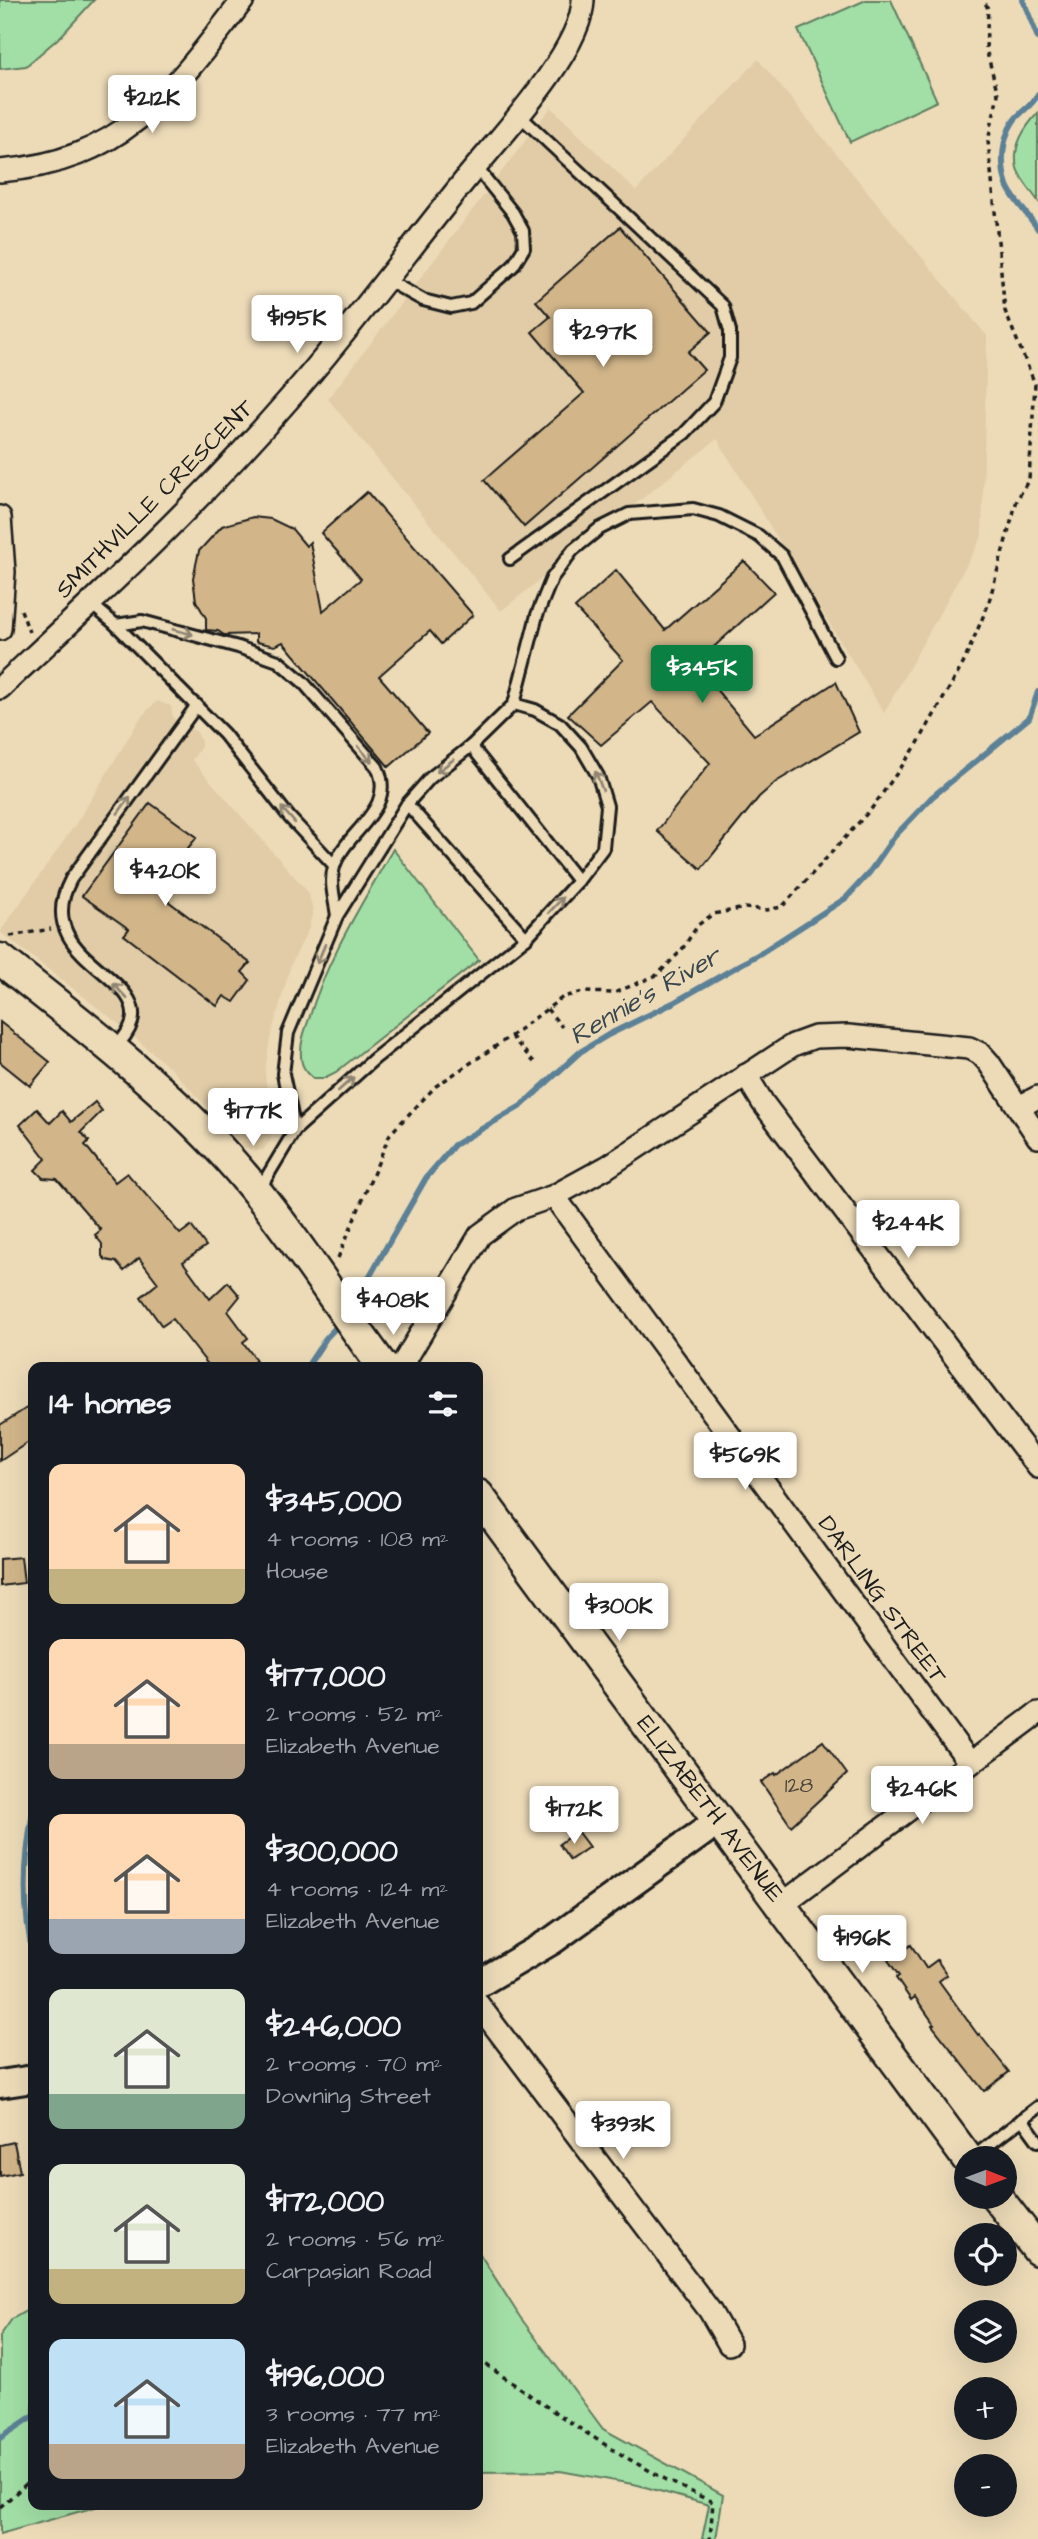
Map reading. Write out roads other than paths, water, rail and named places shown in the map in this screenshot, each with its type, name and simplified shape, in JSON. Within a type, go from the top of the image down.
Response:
[{"type":"main road","points":[[1,948],[184,1113],[228,1158],[333,1284],[362,1338],[379,1362]]},
{"type":"main road","name":"ELIZABETH AVENUE","points":[[483,1502],[717,1822],[960,2146]]},
{"type":"main road","points":[[1006,2209],[1038,2250]]},
{"type":"street","points":[[0,170],[66,160],[88,152],[119,133],[152,109],[186,74],[243,0]]},
{"type":"street","name":"SMITHVILLE CRESCENT","points":[[0,688],[194,502],[276,414],[519,114],[564,54],[575,32],[583,0]]},
{"type":"street","points":[[0,517],[4,572],[0,629]]},
{"type":"street","points":[[404,1362],[480,1235],[516,1209],[554,1196],[607,1167],[793,1045],[815,1037],[848,1035],[969,1048],[981,1054],[1029,1102],[1038,1137]]},
{"type":"street","points":[[746,1075],[763,1102],[1038,1467]]},
{"type":"street","name":"DARLING STREET","points":[[554,1196],[970,1763]]},
{"type":"street","points":[[781,1905],[1038,1713]]},
{"type":"street","points":[[483,1980],[553,1940],[717,1822]]},
{"type":"street","points":[[483,2011],[710,2311],[729,2344]]},
{"type":"street","points":[[0,2084],[28,2080]]},
{"type":"lane","points":[[510,559],[684,434],[714,402],[730,358],[730,331],[723,306],[519,114]]},
{"type":"lane","points":[[386,279],[423,300],[451,307],[471,303],[513,266],[524,248],[523,231],[476,167]]},
{"type":"lane","points":[[295,1130],[284,1074],[288,1032],[338,916],[407,804],[430,778],[471,746],[513,704],[537,615],[552,578],[573,550],[599,528],[629,514],[693,509],[719,516],[759,536],[782,556],[836,658]]},
{"type":"lane","points":[[90,603],[197,705],[224,734],[290,818],[334,865]]},
{"type":"lane","points":[[116,625],[142,621],[238,647],[278,661],[303,682],[377,767],[382,783],[379,803],[334,865],[332,883],[338,916]]},
{"type":"lane","points":[[258,1193],[295,1130],[374,1059],[526,938],[578,881],[603,848],[607,830],[607,806],[598,776],[581,747],[560,724],[535,710],[513,704]]},
{"type":"lane","points":[[114,1049],[132,1024],[133,1010],[129,1001],[67,936],[62,927],[62,896],[71,879],[197,705]]},
{"type":"lane","points":[[471,746],[578,881]]},
{"type":"lane","points":[[407,804],[526,938]]},
{"type":"lane","points":[[985,2146],[1038,2107]]},
{"type":"lane","points":[[1021,2119],[1038,2141]]},
{"type":"waterway","name":"Rennie's River","points":[[1023,0],[1038,38]]},
{"type":"waterway","name":"Rennie's River","points":[[1038,94],[1009,129],[1004,144],[1003,161],[1009,190],[1038,229]]},
{"type":"waterway","name":"Rennie's River","points":[[352,1307],[426,1178],[454,1145],[521,1106],[580,1052],[759,954],[846,898],[869,873],[894,837],[932,797],[1029,718],[1038,692]]},
{"type":"waterway","name":"Rennie's River","points":[[310,1362],[326,1338],[342,1321]]},
{"type":"waterway","name":"Rennie's River","points":[[28,1848],[28,1928]]},
{"type":"waterway","name":"Rennie's River","points":[[0,2438],[28,2419]]}]
